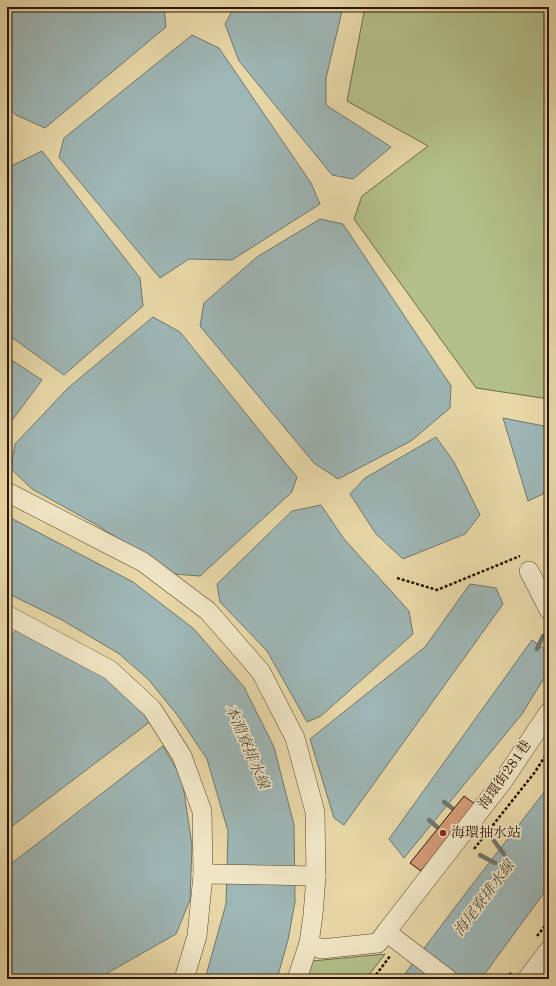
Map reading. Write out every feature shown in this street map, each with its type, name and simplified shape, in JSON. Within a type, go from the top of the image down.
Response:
[{"type":"lane","points":[[7,492],[144,562],[208,611],[261,672],[295,738],[315,812],[310,876],[309,943],[297,979]]},
{"type":"lane","points":[[529,571],[549,610]]},
{"type":"lane","points":[[7,615],[110,670],[152,709],[182,756],[202,811],[208,875],[198,936],[184,979]]},
{"type":"lane","name":"海環街281巷","points":[[309,943],[321,949],[378,943],[503,781],[549,712]]},
{"type":"lane","points":[[208,875],[310,876]]},
{"type":"lane","points":[[386,932],[448,979]]},
{"type":"lane","points":[[527,979],[549,950]]},
{"type":"path","points":[[397,578],[437,590],[521,556],[529,571]]},
{"type":"green space","points":[[365,7],[549,7],[549,399],[476,388],[354,219],[362,196],[428,146],[347,101]]},
{"type":"green space","points":[[385,954],[366,979],[306,979],[312,961]]},
{"type":"water","points":[[7,7],[164,7],[166,27],[45,128],[16,115],[7,107]]},
{"type":"water","points":[[234,7],[343,7],[326,78],[326,105],[391,147],[353,179],[332,175],[239,61],[225,24]]},
{"type":"water","points":[[192,35],[219,48],[311,183],[320,204],[232,260],[189,259],[160,278],[59,157],[64,138]]},
{"type":"water","points":[[42,151],[140,278],[143,306],[64,375],[7,334],[7,168]]},
{"type":"water","points":[[320,219],[343,224],[451,386],[450,408],[411,441],[338,479],[314,463],[200,326],[204,303],[257,257]]},
{"type":"water","points":[[153,317],[180,332],[297,477],[292,492],[200,576],[174,574],[95,524],[32,489],[11,469],[15,444],[68,388]]},
{"type":"water","points":[[7,357],[42,380],[7,427]]},
{"type":"water","points":[[503,418],[549,427],[549,480],[543,494],[528,501]]},
{"type":"water","points":[[436,437],[454,462],[480,515],[465,534],[403,559],[376,534],[350,494],[365,478]]},
{"type":"water","points":[[321,505],[344,539],[409,611],[413,634],[321,716],[307,722],[267,651],[220,602],[217,584],[292,511]]},
{"type":"water","name":"本淵寮排水線","points":[[7,516],[133,582],[194,629],[244,687],[274,747],[294,825],[295,902],[288,940],[277,979],[205,979],[226,904],[228,831],[207,759],[178,716],[148,679],[118,653],[62,620],[7,593]]},
{"type":"water","points":[[470,584],[496,588],[503,604],[344,825],[334,818],[310,739],[425,647]]},
{"type":"water","points":[[23,623],[92,665],[155,718],[7,830],[7,640]]},
{"type":"water","points":[[532,640],[549,652],[549,670],[522,714],[404,858],[389,839]]},
{"type":"water","points":[[163,746],[182,779],[192,845],[190,900],[176,934],[97,979],[7,979],[7,867]]},
{"type":"water","name":"海尾寮排水線","points":[[549,786],[549,886],[481,979],[401,979],[465,894]]},
{"type":"building","name":"海環抽水站","points":[[464,796],[475,804],[421,871],[410,863]]},
{"type":"waterway","points":[[537,649],[543,636]]},
{"type":"waterway","points":[[444,802],[452,808]]},
{"type":"waterway","points":[[429,820],[437,827]]},
{"type":"waterway","name":"海尾寮排水線","points":[[494,841],[504,854]]},
{"type":"waterway","name":"海尾寮排水線","points":[[480,855],[495,863]]},
{"type":"place","name":"海環抽水站","points":[[443,833]]}]
